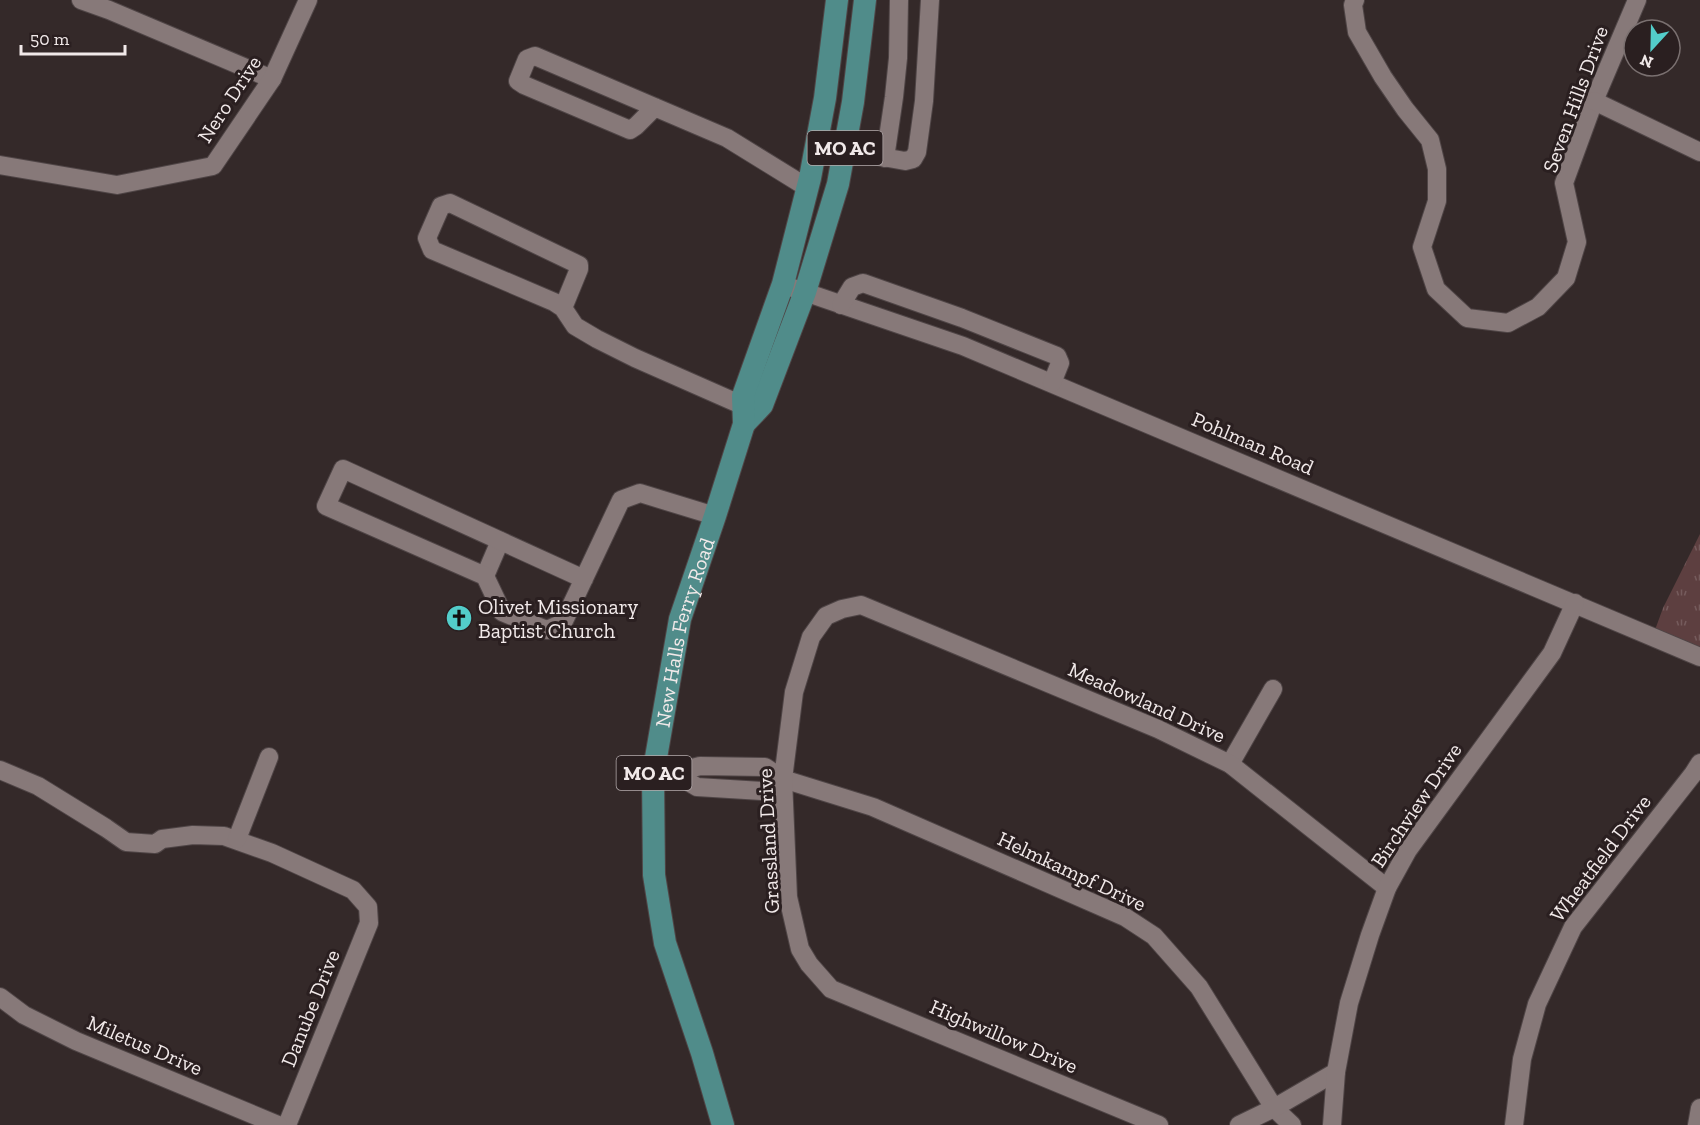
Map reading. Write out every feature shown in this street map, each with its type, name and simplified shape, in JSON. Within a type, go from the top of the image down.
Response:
[{"type":"main road","name":"New Halls Ferry Road","points":[[723,1125],[702,1053],[665,943],[654,875],[664,774],[680,619],[715,516],[744,415],[743,396],[783,284],[808,188],[825,98],[837,0]]},
{"type":"main road","name":"New Halls Ferry Road","points":[[744,415],[762,405],[805,292],[838,184],[853,102],[865,0]]},
{"type":"street","points":[[81,0],[120,14],[272,79]]},
{"type":"street","name":"Nero Drive","points":[[0,165],[117,185],[213,166],[272,79],[308,0]]},
{"type":"street","points":[[885,158],[898,58],[899,0]]},
{"type":"street","points":[[844,150],[905,162],[913,159],[917,152],[924,101],[930,0]]},
{"type":"street","name":"Seven Hills Drive","points":[[1355,0],[1353,5],[1357,32],[1389,85],[1431,140],[1437,169],[1437,201],[1422,247],[1436,289],[1467,318],[1508,323],[1538,307],[1566,278],[1577,242],[1564,183],[1594,101],[1637,0]]},
{"type":"street","points":[[656,107],[630,130],[519,81],[527,58],[534,56],[656,107],[727,138],[808,188]]},
{"type":"street","points":[[1594,101],[1700,152]]},
{"type":"street","points":[[563,308],[579,265],[450,203],[441,206],[428,238],[432,250],[554,302],[563,308],[575,326],[744,415]]},
{"type":"street","points":[[841,304],[852,287],[863,283],[962,318],[1057,356],[1060,363],[1052,384]]},
{"type":"street","name":"Pohlman Road","points":[[783,284],[952,342],[1700,657]]},
{"type":"street","points":[[952,342],[962,318]]},
{"type":"street","points":[[584,579],[343,469],[326,506],[485,576],[502,612],[547,630],[562,623],[584,579],[621,500],[640,494],[715,516]]},
{"type":"street","points":[[485,576],[500,541]]},
{"type":"street","name":"Birchview Drive","points":[[1332,1125],[1336,1072],[1349,1003],[1387,888],[1408,850],[1552,653],[1575,603]]},
{"type":"street","name":"Meadowland Drive","points":[[861,605],[1158,729],[1230,764],[1387,888]]},
{"type":"street","name":"Grassland Drive","points":[[831,989],[809,964],[800,948],[788,897],[783,779],[794,692],[811,637],[826,616],[842,609],[861,605]]},
{"type":"street","points":[[1230,764],[1274,688]]},
{"type":"street","points":[[0,770],[38,786],[126,842],[155,844],[162,839],[194,836],[224,836],[237,839],[269,757]]},
{"type":"street","name":"Wheatfield Drive","points":[[1514,1125],[1522,1059],[1529,1029],[1537,1004],[1573,927],[1700,763]]},
{"type":"street","points":[[664,774],[698,787],[762,791],[783,779]]},
{"type":"street","name":"Helmkampf Drive","points":[[783,779],[873,807],[1125,917],[1154,936],[1199,987],[1274,1108],[1292,1125]]},
{"type":"street","name":"Danube Drive","points":[[237,839],[353,890],[368,907],[369,923],[287,1125]]},
{"type":"street","name":"Highwillow Drive","points":[[831,989],[1159,1125]]},
{"type":"street","name":"Miletus Drive","points":[[0,997],[24,1015],[76,1041],[278,1125]]},
{"type":"street","points":[[1239,1125],[1274,1108],[1336,1072]]},
{"type":"street","points":[[1697,1125],[1700,1108]]},
{"type":"green space","points":[[1700,534],[1700,649],[1655,630],[1663,608]]},
{"type":"place","name":"Olivet Missionary Baptist Church","points":[[459,618]]}]
